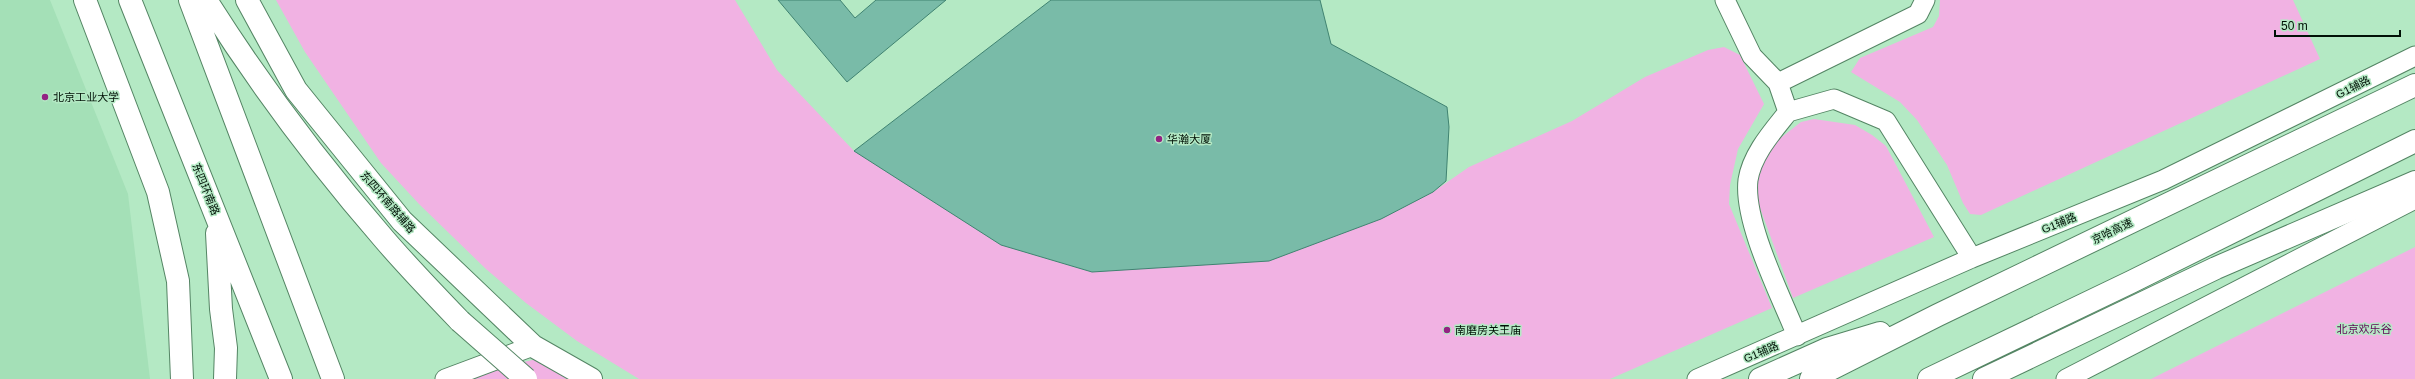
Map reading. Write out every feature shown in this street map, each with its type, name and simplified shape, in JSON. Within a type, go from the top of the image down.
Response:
[{"type":"main road","points":[[85,0],[158,192],[178,281],[182,379]]},
{"type":"main road","name":"东四环南路","points":[[130,0],[282,379]]},
{"type":"main road","points":[[190,0],[333,379]]},
{"type":"main road","points":[[206,0],[240,53],[311,150],[384,239],[460,321],[526,379]]},
{"type":"main road","name":"东四环南路辅路","points":[[247,0],[296,90],[402,221],[533,346],[591,379]]},
{"type":"main road","name":"京哈高速","points":[[1811,379],[1938,315],[2415,85]]},
{"type":"main road","points":[[1929,379],[2131,282],[2415,141]]},
{"type":"main road","points":[[1984,379],[2046,348],[2216,268],[2415,182]]},
{"type":"main road","points":[[216,214],[221,309],[226,348],[225,379]]},
{"type":"main road","points":[[2046,348],[2131,282],[2216,268]]},
{"type":"main road","points":[[1760,379],[1827,349],[1938,315]]},
{"type":"street","points":[[1725,0],[1752,56],[1778,83],[1788,112]]},
{"type":"street","points":[[1778,83],[1918,14],[1925,0]]},
{"type":"street","name":"G1辅路","points":[[1697,379],[1972,258],[2163,180],[2415,56]]},
{"type":"street","points":[[1797,336],[1748,208],[1748,179],[1762,146],[1788,112],[1834,99],[1886,121],[1972,258]]},
{"type":"street","points":[[2066,379],[2415,199]]},
{"type":"street","points":[[445,379],[533,346]]},
{"type":"shaded area","name":"北京工业大学","points":[[0,0],[50,0],[128,194],[150,379],[0,379]]},
{"type":"green space","points":[[276,0],[735,0],[777,70],[854,151],[1001,245],[1092,272],[1381,219],[1433,192],[1469,167],[1572,121],[1645,77],[1708,50],[1724,47],[1740,55],[1764,104],[1738,149],[1730,185],[1729,204],[1772,308],[1610,379],[639,379],[577,341],[526,303],[486,269],[419,204],[381,163],[305,52]]},
{"type":"green space","points":[[1940,0],[2293,0],[2320,59],[1981,215],[1970,214],[1963,203],[1947,165],[1917,120],[1900,102],[1851,72],[1860,58],[1933,27],[1939,16]]},
{"type":"green space","points":[[1814,119],[1855,125],[1872,135],[1886,146],[1934,237],[1793,298],[1756,197],[1758,175],[1764,160],[1778,140],[1801,122]]},
{"type":"green space","name":"北京欢乐谷","points":[[2415,247],[2415,379],[2151,379]]},
{"type":"green space","points":[[537,359],[572,379],[468,379],[493,369]]},
{"type":"building","points":[[778,0],[840,0],[855,18],[876,0],[946,0],[847,82]]},
{"type":"building","name":"华瀚大厦","points":[[1051,0],[1320,0],[1331,44],[1447,107],[1449,127],[1446,181],[1433,192],[1381,219],[1269,261],[1092,272],[1001,245],[854,151]]},
{"type":"place","name":"北京工业大学","points":[[45,97]]},
{"type":"place","name":"华瀚大厦","points":[[1159,139]]},
{"type":"place","name":"南磨房关王庙","points":[[1447,330]]}]
